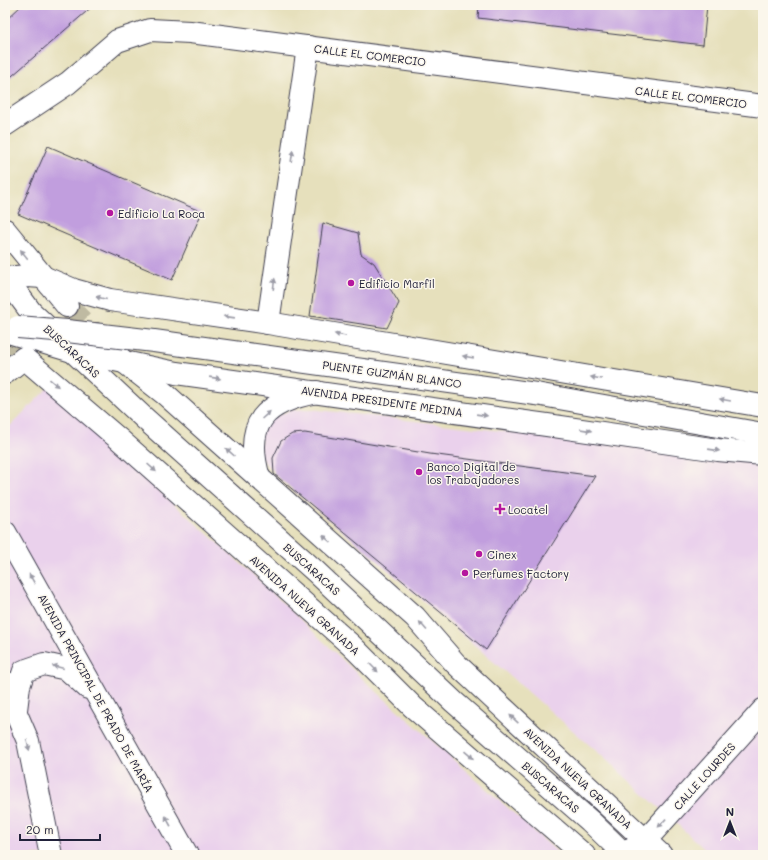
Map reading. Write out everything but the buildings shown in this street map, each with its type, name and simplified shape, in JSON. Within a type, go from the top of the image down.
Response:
[{"type":"street","name":"CALLE EL COMERCIO","points":[[5,125],[68,83],[117,41],[150,30],[190,32],[763,106]]},
{"type":"street","points":[[268,323],[308,47]]},
{"type":"street","points":[[5,230],[67,306]]},
{"type":"street","points":[[5,278],[28,276],[43,277],[74,290],[110,300],[268,323],[763,406]]},
{"type":"street","name":"BUSCARACAS","points":[[5,278],[30,312],[143,417],[315,571],[454,702],[590,821],[624,855]]},
{"type":"street","name":"AVENIDA PRESIDENTE MEDINA","points":[[8,327],[72,351],[176,373],[718,450],[763,454]]},
{"type":"street","name":"PUENTE GUZMÁN BLANCO","points":[[8,327],[67,331],[154,341],[536,394],[763,434]]},
{"type":"street","name":"AVENIDA NUEVA GRANADA","points":[[95,334],[123,361],[165,394],[415,616],[455,663],[653,848]]},
{"type":"street","name":"AVENIDA NUEVA GRANADA","points":[[5,373],[24,358],[120,440],[352,646],[413,707],[584,855]]},
{"type":"street","points":[[259,478],[254,463],[254,437],[261,418],[275,406],[286,400],[317,392]]},
{"type":"street","name":"AVENIDA PRINCIPAL DE PRADO DE MARÍA","points":[[5,532],[188,855]]},
{"type":"street","points":[[16,713],[19,686],[24,671],[44,664],[67,669],[100,698]]},
{"type":"street","points":[[5,682],[28,741],[51,855]]},
{"type":"street","name":"CALLE LOURDES","points":[[624,855],[653,848],[763,710]]},
{"type":"shaded area","points":[[49,387],[128,463],[260,581],[368,684],[561,855],[5,855],[5,431]]},
{"type":"shaded area","points":[[310,409],[763,461],[763,855],[711,855],[601,755],[267,465],[259,455],[262,430],[274,417],[291,410]]},
{"type":"tunnel","points":[[67,306],[95,334]]},
{"type":"tunnel","points":[[5,342],[24,358]]},
{"type":"place","name":"Edificio La Roca","points":[[110,213]]},
{"type":"place","name":"Edificio Marfil","points":[[351,283]]},
{"type":"place","name":"Banco Digital de los Trabajadores","points":[[419,472]]},
{"type":"place","name":"Locatel","points":[[500,509]]},
{"type":"place","name":"Cinex","points":[[479,554]]},
{"type":"place","name":"Perfumes Factory","points":[[465,573]]}]
